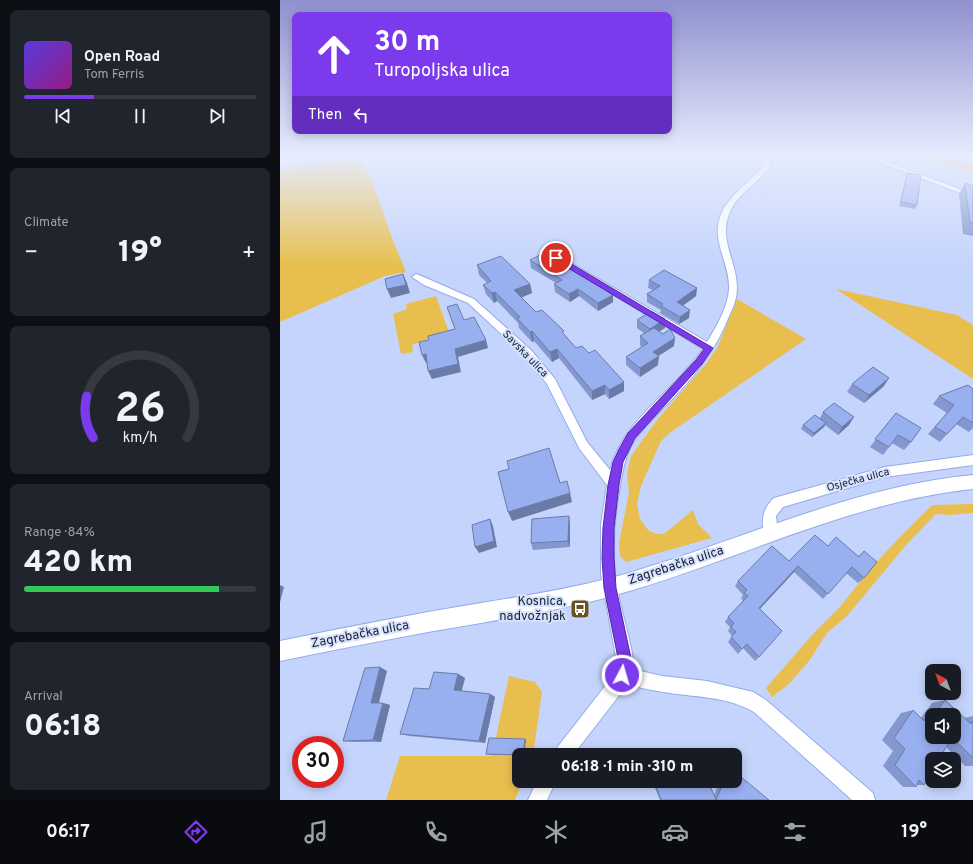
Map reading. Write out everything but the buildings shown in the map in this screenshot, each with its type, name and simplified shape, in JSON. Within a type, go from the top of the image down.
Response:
[{"type":"street","points":[[567,748],[615,687],[622,675],[625,663],[610,588],[608,558],[608,528],[618,462],[632,436],[699,362],[709,348],[722,323],[734,289],[733,279],[723,247],[721,235],[725,214],[742,191]]},
{"type":"street","points":[[961,191],[973,196]]},
{"type":"street","points":[[556,258],[709,348]]},
{"type":"street","name":"Savska ulica","points":[[416,276],[427,283],[471,301],[527,352],[551,382],[584,445],[614,485]]},
{"type":"street","name":"Osječka ulica","points":[[771,534],[768,523],[769,514],[773,507],[779,502],[885,472],[973,460]]},
{"type":"street","name":"Zagrebačka ulica","points":[[280,651],[395,628],[567,598],[610,588],[857,506],[911,491],[946,484],[973,482]]},
{"type":"street","points":[[622,675],[662,684],[707,689],[747,698],[760,706],[866,800]]},
{"type":"street","points":[[537,800],[543,788]]},
{"type":"shaded area","points":[[280,191],[376,191],[406,272],[385,276],[280,322]]},
{"type":"shaded area","points":[[836,289],[957,315],[973,325],[973,379]]},
{"type":"shaded area","points":[[436,296],[449,332],[412,345],[413,352],[401,354],[393,314],[407,309],[406,304]]},
{"type":"shaded area","points":[[737,299],[806,339],[671,432],[661,441],[641,486],[637,504],[640,519],[648,530],[656,534],[664,534],[693,510],[698,524],[712,538],[626,562],[620,556],[619,543],[629,492],[627,473],[631,456],[657,420],[706,364],[717,348]]},
{"type":"shaded area","points":[[973,504],[973,513],[950,515],[936,514],[906,545],[847,616],[827,633],[809,661],[789,684],[772,697],[766,688],[812,635],[839,608],[871,568],[932,505]]},
{"type":"shaded area","points":[[509,676],[535,682],[542,692],[534,748],[512,748],[512,788],[520,788],[515,800],[386,800],[400,756],[492,756]]},
{"type":"place","name":"Kosnica, nadvožnjak","points":[[580,609]]},
{"type":"route","points":[[556,258],[709,348],[699,362],[632,436],[618,462],[608,528],[608,574],[623,648],[625,663],[622,675]]}]
